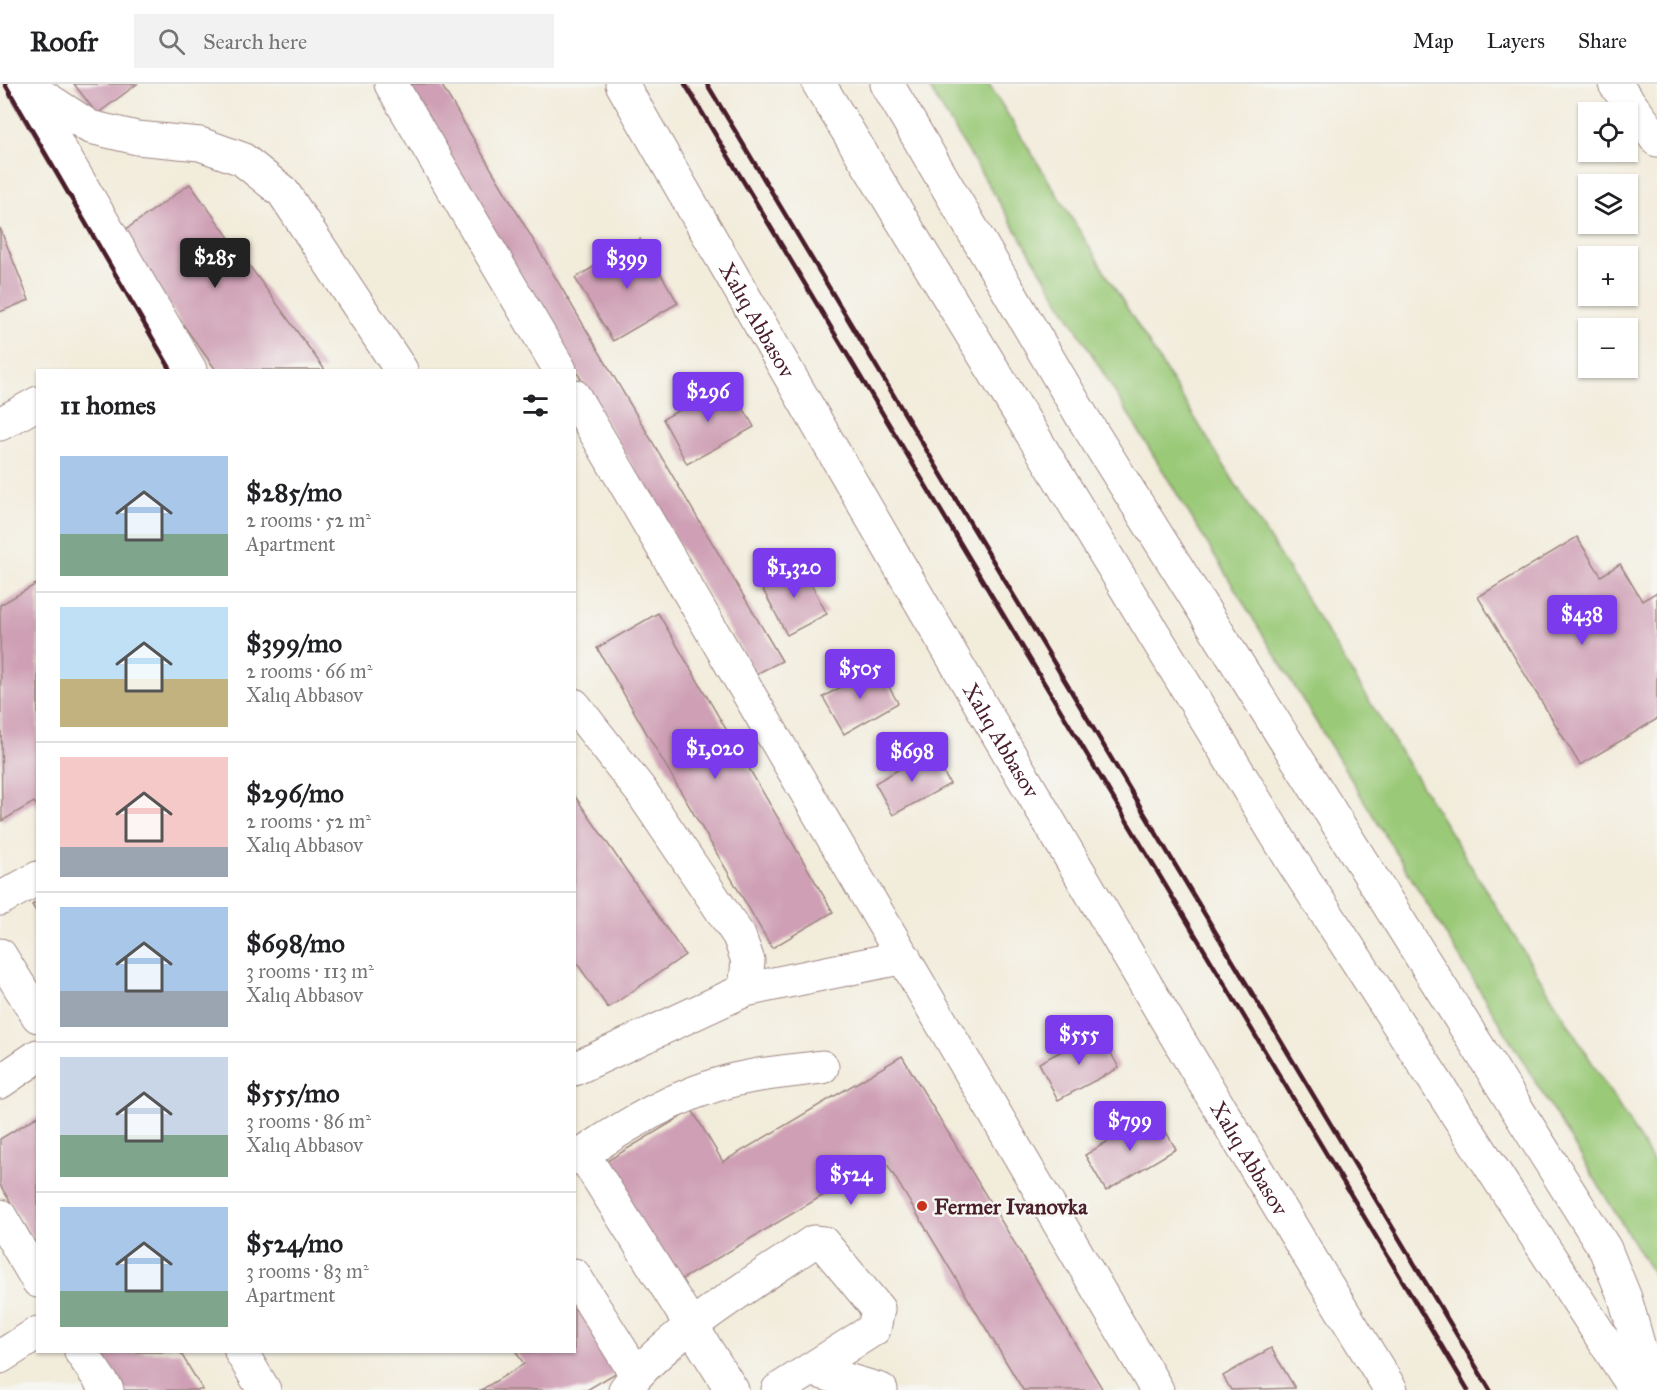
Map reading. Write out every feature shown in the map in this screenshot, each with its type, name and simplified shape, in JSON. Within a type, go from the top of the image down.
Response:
[{"type":"street","points":[[23,84],[189,369]]},
{"type":"street","points":[[23,84],[90,127],[137,138],[200,144],[242,159],[283,192],[400,369]]},
{"type":"street","points":[[392,84],[559,369]]},
{"type":"street","name":"Xalıq Abbasov","points":[[622,84],[872,521],[1260,1178],[1391,1390]]},
{"type":"street","points":[[819,84],[1291,859],[1636,1390]]},
{"type":"street","points":[[887,84],[1083,418],[1605,1249],[1625,1298],[1651,1390]]},
{"type":"street","points":[[1615,84],[1657,140]]},
{"type":"street","points":[[576,399],[1157,1390]]},
{"type":"street","points":[[0,424],[36,404]]},
{"type":"street","points":[[576,708],[641,791],[740,936],[748,961],[745,990]]},
{"type":"street","points":[[0,899],[36,879]]},
{"type":"street","points":[[0,955],[36,1013]]},
{"type":"street","points":[[576,1068],[745,990],[904,957]]},
{"type":"street","points":[[0,1082],[36,1057]]},
{"type":"street","points":[[732,1390],[694,1326],[579,1156],[661,1107],[694,1092],[751,1076],[822,1066]]},
{"type":"street","points":[[0,1216],[36,1278]]},
{"type":"street","points":[[576,1279],[631,1382],[694,1326],[813,1242],[823,1243],[878,1309],[878,1320],[874,1329],[813,1370],[778,1390]]},
{"type":"street","points":[[0,1357],[36,1334]]},
{"type":"street","points":[[82,1353],[107,1390]]},
{"type":"street","points":[[242,1353],[264,1390]]},
{"type":"street","points":[[813,1370],[881,1390]]},
{"type":"green space","points":[[927,84],[989,84],[1657,1168],[1657,1281]]},
{"type":"building","points":[[74,84],[137,84],[97,114]]},
{"type":"building","points":[[406,84],[441,84],[782,661],[756,674]]},
{"type":"building","points":[[190,184],[324,369],[215,369],[118,235]]},
{"type":"building","points":[[0,228],[29,300],[0,312]]},
{"type":"building","points":[[640,239],[678,303],[613,341],[575,278]]},
{"type":"building","points":[[729,383],[754,427],[687,464],[663,419]]},
{"type":"building","points":[[1577,537],[1601,576],[1620,564],[1642,601],[1657,592],[1657,719],[1580,765],[1478,597]]},
{"type":"building","points":[[800,563],[827,614],[787,635],[760,584]]},
{"type":"building","points":[[36,584],[36,804],[34,802],[2,821],[0,605]]},
{"type":"building","points":[[658,613],[833,912],[772,948],[597,648]]},
{"type":"building","points":[[877,666],[898,703],[844,734],[823,697]]},
{"type":"building","points":[[931,751],[950,784],[893,815],[875,783]]},
{"type":"building","points":[[576,798],[685,955],[608,1008],[576,962]]},
{"type":"building","points":[[1099,1031],[1119,1068],[1058,1100],[1039,1063]]},
{"type":"building","points":[[902,1056],[1103,1390],[1023,1390],[884,1159],[674,1284],[602,1164],[692,1110],[723,1162]]},
{"type":"building","points":[[1155,1113],[1176,1149],[1106,1191],[1085,1155]]},
{"type":"building","points":[[36,1117],[36,1244],[0,1185],[0,1139]]},
{"type":"building","points":[[576,1302],[619,1371],[587,1390],[481,1390],[524,1364],[517,1353],[576,1353]]},
{"type":"building","points":[[1271,1348],[1295,1388],[1231,1390],[1223,1376]]},
{"type":"building","points":[[102,1353],[181,1353],[203,1390],[124,1390]]},
{"type":"railway","points":[[5,84],[170,369]]},
{"type":"railway","points":[[685,84],[1468,1390]]},
{"type":"railway","points":[[707,84],[1490,1390]]},
{"type":"place","name":"Fermer Ivanovka","points":[[922,1206]]}]
